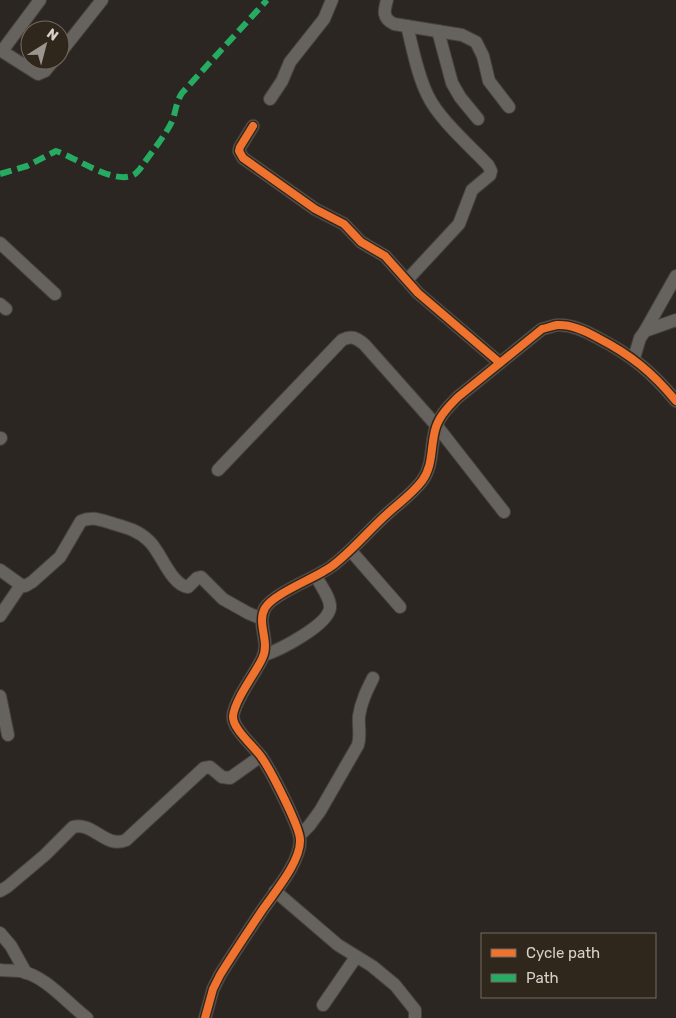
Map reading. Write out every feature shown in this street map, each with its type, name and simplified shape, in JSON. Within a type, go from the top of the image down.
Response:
[{"type":"street","points":[[20,62],[1,50],[40,0]]},
{"type":"street","points":[[70,40],[102,0]]},
{"type":"street","points":[[270,99],[282,81],[290,62],[324,18],[332,0]]},
{"type":"street","points":[[387,0],[384,16],[388,21],[462,35],[476,42],[483,56],[489,81],[509,108]]},
{"type":"street","points":[[407,26],[428,98],[491,171],[490,175],[472,190],[459,224],[407,280]]},
{"type":"street","points":[[438,31],[452,83],[460,97],[478,119]]},
{"type":"street","points":[[32,70],[38,74],[46,70]]},
{"type":"street","points":[[253,126],[239,151],[243,158],[315,209],[344,224],[361,242],[385,256],[418,293],[500,363]]},
{"type":"street","points":[[0,243],[55,294]]},
{"type":"street","points":[[634,358],[640,338],[676,276]]},
{"type":"street","points":[[645,331],[676,320]]},
{"type":"street","points":[[205,1018],[213,989],[220,975],[276,891],[296,858],[299,848],[300,836],[271,772],[261,756],[234,724],[234,712],[264,654],[266,645],[262,619],[265,608],[275,597],[316,576],[351,551],[386,514],[418,486],[426,476],[436,425],[446,409],[458,397],[542,329],[558,325],[583,330],[634,358],[671,387],[676,401]]},
{"type":"street","points":[[218,470],[342,340],[349,337],[356,338],[364,344],[436,425],[504,512]]},
{"type":"street","points":[[0,570],[21,585],[25,586],[32,582],[60,557],[81,521],[91,518],[132,529],[148,539],[173,577],[184,586],[188,587],[197,578],[201,577],[223,599],[262,619]]},
{"type":"street","points":[[351,551],[400,607]]},
{"type":"street","points":[[264,654],[279,649],[327,616],[330,609],[329,601],[316,576]]},
{"type":"street","points":[[0,616],[21,585]]},
{"type":"street","points":[[300,836],[320,811],[358,745],[360,732],[359,716],[362,701],[373,678]]},
{"type":"street","points":[[0,696],[8,735]]},
{"type":"street","points":[[0,892],[45,856],[73,827],[88,828],[109,840],[121,842],[204,768],[210,767],[222,777],[230,778],[261,756]]},
{"type":"street","points":[[276,891],[338,945],[372,966],[395,985],[415,1010],[415,1018]]},
{"type":"street","points":[[0,933],[11,946],[26,973]]},
{"type":"street","points":[[323,1005],[356,957]]},
{"type":"street","points":[[0,970],[26,973],[50,986],[77,1015]]},
{"type":"marked path","points":[[0,174],[27,166],[56,151],[103,173],[123,177],[134,175],[167,131],[182,93],[267,0]]},
{"type":"cycle path","points":[[253,126],[240,147],[239,151],[243,158],[315,209],[344,224],[361,242],[385,256],[418,293],[500,363]]},
{"type":"cycle path","points":[[205,1018],[213,989],[220,975],[285,878],[299,849],[299,833],[278,786],[262,758],[236,726],[233,716],[237,702],[264,653],[265,640],[262,620],[265,608],[270,602],[286,591],[332,566],[414,490],[426,475],[436,427],[446,410],[458,397],[542,329],[557,325],[568,326],[578,328],[593,335],[621,351],[640,365],[676,401]]}]
